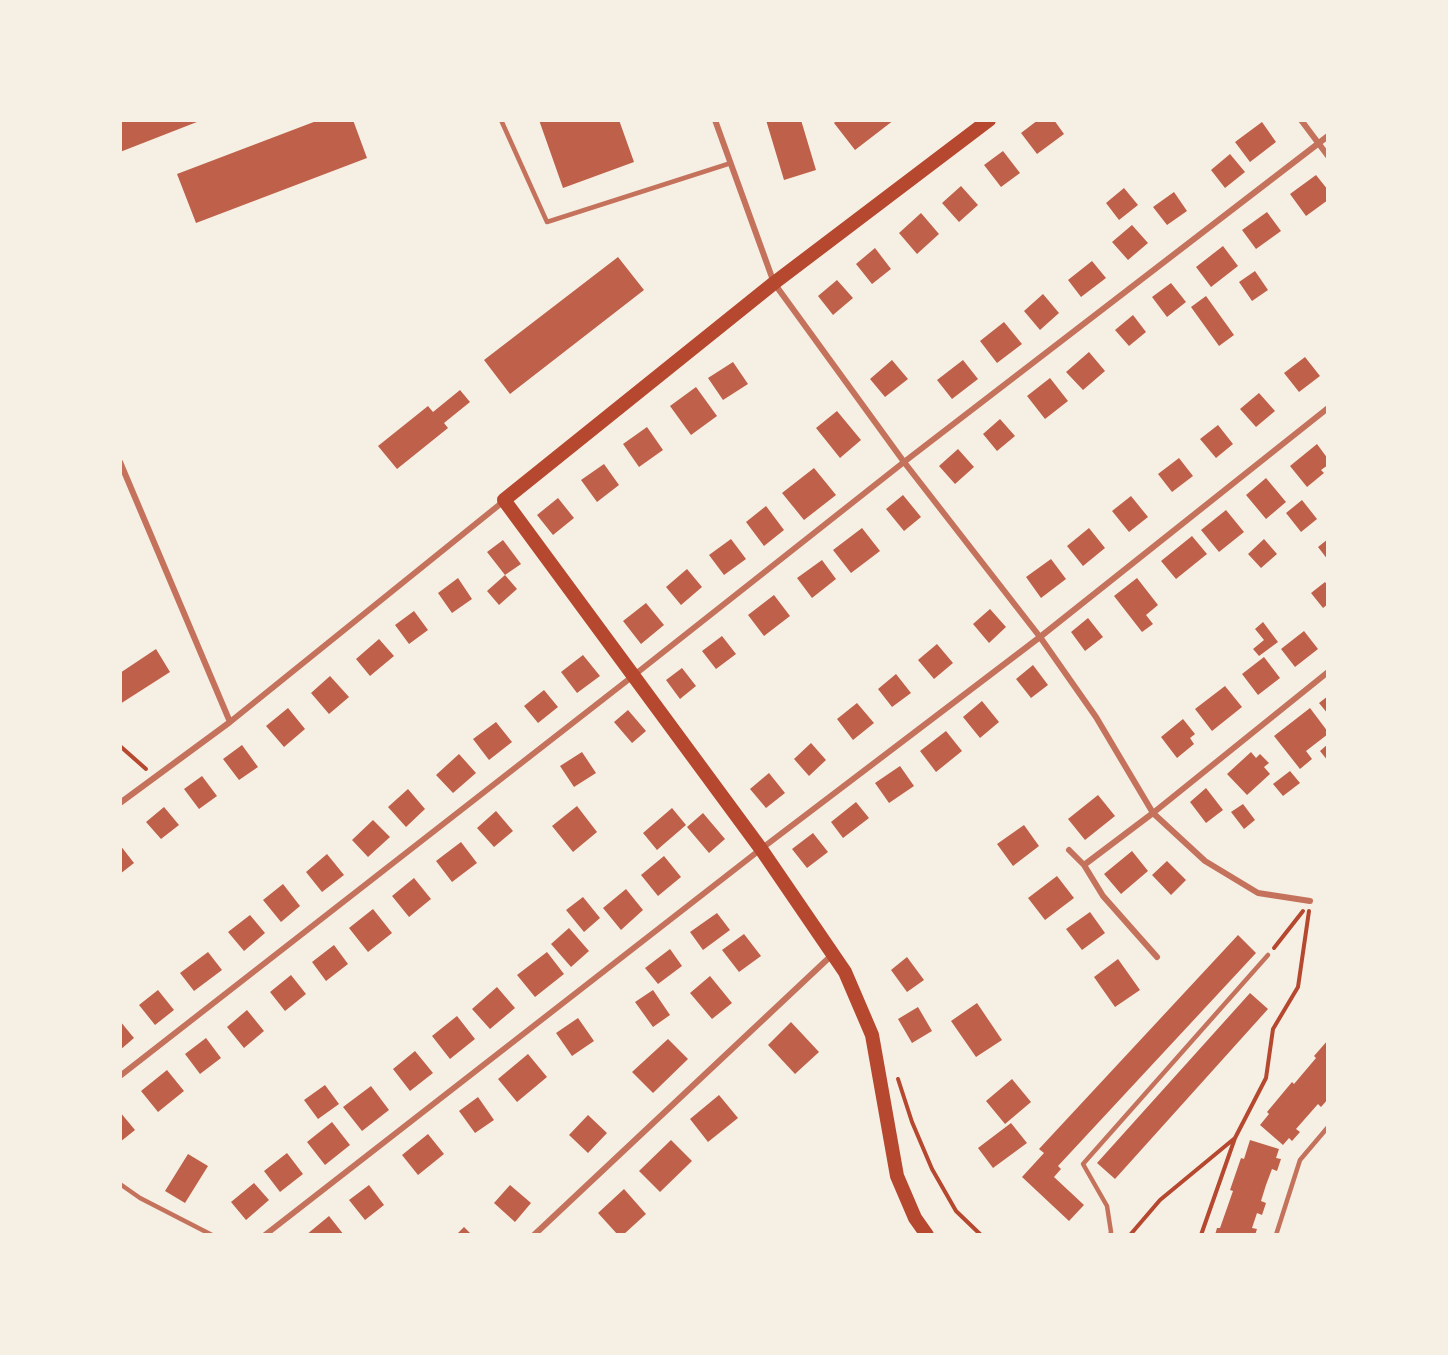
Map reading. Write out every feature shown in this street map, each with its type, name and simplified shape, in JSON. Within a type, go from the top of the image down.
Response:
[{"type":"main road","points":[[927,1235],[915,1218],[897,1176],[872,1035],[845,972],[761,849],[504,500],[774,283],[989,120]]},
{"type":"street","points":[[715,120],[774,283],[904,462],[1040,637],[1096,717],[1153,813],[1204,861],[1257,893],[1310,901]]},
{"type":"street","points":[[1301,120],[1328,156]]},
{"type":"street","points":[[120,1076],[904,462],[1328,136]]},
{"type":"street","points":[[265,1235],[761,849],[1040,637],[1328,408]]},
{"type":"street","points":[[120,462],[230,722]]},
{"type":"street","points":[[120,803],[230,722],[504,500]]},
{"type":"street","points":[[1084,865],[1153,813],[1328,672]]},
{"type":"street","points":[[1069,850],[1084,865],[1103,896],[1157,957]]},
{"type":"street","points":[[534,1235],[833,953]]},
{"type":"lane","points":[[501,120],[547,222],[731,163]]},
{"type":"lane","points":[[1110,1235],[1107,1206],[1083,1164],[1268,955]]},
{"type":"lane","points":[[1276,1235],[1300,1160],[1328,1127]]},
{"type":"lane","points":[[120,1184],[140,1198],[212,1235]]},
{"type":"path","points":[[120,746],[155,777]]},
{"type":"path","points":[[1268,955],[1310,901]]},
{"type":"path","points":[[1201,1235],[1236,1138],[1266,1078],[1273,1029],[1298,987],[1310,901]]},
{"type":"path","points":[[898,1079],[912,1122],[932,1169],[956,1211],[981,1235]]},
{"type":"path","points":[[1130,1235],[1160,1200],[1236,1138]]},
{"type":"building","points":[[120,120],[202,120],[120,152]]},
{"type":"building","points":[[319,120],[353,120],[367,158],[196,223],[177,174]]},
{"type":"building","points":[[539,120],[619,120],[634,162],[563,188]]},
{"type":"building","points":[[766,120],[801,120],[816,170],[784,180]]},
{"type":"building","points":[[837,120],[894,120],[855,150],[834,123]]},
{"type":"building","points":[[1038,120],[1054,120],[1064,134],[1037,154],[1021,133]]},
{"type":"building","points":[[1262,122],[1276,142],[1250,162],[1235,142]]},
{"type":"building","points":[[1003,151],[1020,173],[1001,187],[984,165]]},
{"type":"building","points":[[1230,154],[1245,172],[1225,188],[1211,170]]},
{"type":"building","points":[[1316,175],[1328,190],[1328,200],[1306,216],[1290,194]]},
{"type":"building","points":[[961,186],[978,205],[959,222],[942,203]]},
{"type":"building","points":[[1124,188],[1138,205],[1119,220],[1106,203]]},
{"type":"building","points":[[1174,192],[1187,211],[1167,225],[1153,207]]},
{"type":"building","points":[[1267,212],[1281,231],[1256,249],[1242,230]]},
{"type":"building","points":[[921,213],[939,234],[917,254],[899,233]]},
{"type":"building","points":[[1132,225],[1148,243],[1128,260],[1112,242]]},
{"type":"building","points":[[1223,246],[1238,266],[1211,287],[1196,267]]},
{"type":"building","points":[[875,248],[891,269],[872,284],[856,264]]},
{"type":"building","points":[[618,257],[644,290],[510,394],[484,360]]},
{"type":"building","points":[[1092,261],[1106,278],[1081,297],[1068,280]]},
{"type":"building","points":[[1255,271],[1268,290],[1252,301],[1239,282]]},
{"type":"building","points":[[837,280],[853,298],[833,315],[818,296]]},
{"type":"building","points":[[1171,283],[1186,302],[1167,317],[1152,297]]},
{"type":"building","points":[[1043,294],[1059,313],[1040,330],[1024,311]]},
{"type":"building","points":[[1206,296],[1234,335],[1219,346],[1191,307]]},
{"type":"building","points":[[1133,315],[1146,332],[1129,346],[1115,330]]},
{"type":"building","points":[[1004,322],[1022,344],[997,363],[980,341]]},
{"type":"building","points":[[1089,352],[1105,371],[1083,390],[1066,372]]},
{"type":"building","points":[[1305,357],[1320,376],[1299,392],[1284,373]]},
{"type":"building","points":[[892,360],[908,379],[885,397],[870,379]]},
{"type":"building","points":[[963,360],[978,379],[952,399],[937,380]]},
{"type":"building","points":[[733,362],[748,384],[723,400],[708,378]]},
{"type":"building","points":[[1050,378],[1068,401],[1045,419],[1027,396]]},
{"type":"building","points":[[696,387],[717,416],[691,435],[670,406]]},
{"type":"building","points":[[460,390],[470,402],[444,423],[448,428],[397,469],[378,446],[428,406],[433,412]]},
{"type":"building","points":[[1259,393],[1275,411],[1256,427],[1240,409]]},
{"type":"building","points":[[837,411],[861,440],[840,458],[816,428]]},
{"type":"building","points":[[1000,419],[1015,436],[997,451],[983,434]]},
{"type":"building","points":[[1218,425],[1233,444],[1216,458],[1200,439]]},
{"type":"building","points":[[647,427],[663,450],[639,467],[623,444]]},
{"type":"building","points":[[1317,444],[1328,459],[1328,465],[1321,470],[1324,473],[1307,487],[1290,466]]},
{"type":"building","points":[[958,449],[974,467],[955,484],[939,466]]},
{"type":"building","points":[[1179,458],[1193,476],[1172,492],[1158,474]]},
{"type":"building","points":[[604,464],[619,485],[597,502],[581,480]]},
{"type":"building","points":[[814,468],[836,495],[804,520],[782,493]]},
{"type":"building","points":[[1266,478],[1286,502],[1266,519],[1246,495]]},
{"type":"building","points":[[903,495],[921,517],[904,531],[886,509]]},
{"type":"building","points":[[1131,496],[1148,517],[1129,532],[1112,511]]},
{"type":"building","points":[[558,498],[574,518],[553,535],[537,515]]},
{"type":"building","points":[[1302,500],[1317,519],[1301,532],[1286,513]]},
{"type":"building","points":[[766,506],[784,530],[764,546],[746,522]]},
{"type":"building","points":[[1226,510],[1244,532],[1219,552],[1201,530]]},
{"type":"building","points":[[862,528],[880,551],[851,573],[833,550]]},
{"type":"building","points":[[1089,528],[1105,548],[1083,566],[1067,546]]},
{"type":"building","points":[[1192,536],[1207,554],[1176,579],[1161,561]]},
{"type":"building","points":[[731,539],[746,559],[724,575],[709,555]]},
{"type":"building","points":[[1264,539],[1277,554],[1261,568],[1248,554]]},
{"type":"building","points":[[1328,539],[1328,560],[1318,547]]},
{"type":"building","points":[[503,540],[521,564],[505,575],[487,552]]},
{"type":"building","points":[[1051,559],[1066,579],[1041,598],[1026,577]]},
{"type":"building","points":[[822,560],[836,579],[812,598],[797,578]]},
{"type":"building","points":[[687,569],[702,587],[681,605],[666,587]]},
{"type":"building","points":[[505,575],[517,589],[499,605],[487,591]]},
{"type":"building","points":[[458,578],[472,599],[452,613],[438,593]]},
{"type":"building","points":[[1137,578],[1158,605],[1146,615],[1153,624],[1142,632],[1114,596]]},
{"type":"building","points":[[1325,582],[1328,586],[1328,604],[1323,608],[1311,593]]},
{"type":"building","points":[[774,595],[790,616],[764,636],[748,615]]},
{"type":"building","points":[[646,603],[664,625],[641,644],[623,621]]},
{"type":"building","points":[[990,609],[1006,627],[989,643],[973,624]]},
{"type":"building","points":[[414,611],[428,630],[409,644],[395,625]]},
{"type":"building","points":[[1088,618],[1103,637],[1085,651],[1071,632]]},
{"type":"building","points":[[1263,622],[1278,642],[1259,656],[1253,649],[1264,640],[1255,629]]},
{"type":"building","points":[[1304,631],[1318,649],[1295,667],[1281,649]]},
{"type":"building","points":[[722,636],[736,654],[716,669],[702,651]]},
{"type":"building","points":[[379,639],[394,656],[370,676],[356,659]]},
{"type":"building","points":[[937,644],[953,663],[934,679],[918,660]]},
{"type":"building","points":[[156,649],[170,672],[120,704],[120,673]]},
{"type":"building","points":[[583,655],[600,676],[577,693],[561,672]]},
{"type":"building","points":[[1264,657],[1280,678],[1258,695],[1242,674]]},
{"type":"building","points":[[1033,665],[1048,685],[1031,698],[1016,679]]},
{"type":"building","points":[[682,668],[696,686],[680,699],[666,680]]},
{"type":"building","points":[[896,674],[911,693],[892,707],[878,689]]},
{"type":"building","points":[[330,676],[349,697],[329,714],[311,693]]},
{"type":"building","points":[[1225,686],[1242,707],[1212,731],[1195,709]]},
{"type":"building","points":[[544,690],[558,707],[538,723],[524,706]]},
{"type":"building","points":[[1328,696],[1328,714],[1319,703]]},
{"type":"building","points":[[982,701],[999,722],[980,738],[963,717]]},
{"type":"building","points":[[857,703],[874,723],[853,740],[837,719]]},
{"type":"building","points":[[288,708],[305,729],[284,747],[266,726]]},
{"type":"building","points":[[1310,708],[1328,734],[1306,751],[1312,759],[1300,769],[1274,736]]},
{"type":"building","points":[[628,710],[646,731],[632,743],[614,722]]},
{"type":"building","points":[[1183,719],[1195,734],[1190,738],[1194,744],[1177,758],[1161,737]]},
{"type":"building","points":[[496,722],[512,742],[489,760],[473,739]]},
{"type":"building","points":[[946,731],[962,751],[936,772],[920,751]]},
{"type":"building","points":[[811,743],[826,760],[809,776],[794,759]]},
{"type":"building","points":[[1328,744],[1328,761],[1320,751]]},
{"type":"building","points":[[242,745],[258,767],[239,780],[223,759]]},
{"type":"building","points":[[582,752],[596,773],[574,787],[560,766]]},
{"type":"building","points":[[1251,752],[1256,758],[1260,754],[1269,763],[1264,767],[1270,774],[1247,795],[1227,774]]},
{"type":"building","points":[[459,754],[476,773],[453,793],[436,775]]},
{"type":"building","points":[[900,766],[914,786],[889,803],[875,783]]},
{"type":"building","points":[[1290,771],[1300,783],[1283,796],[1273,784]]},
{"type":"building","points":[[769,773],[785,793],[766,808],[750,789]]},
{"type":"building","points":[[202,776],[217,796],[199,809],[184,789]]},
{"type":"building","points":[[1206,788],[1223,810],[1206,823],[1190,802]]},
{"type":"building","points":[[408,789],[425,809],[406,827],[388,807]]},
{"type":"building","points":[[1098,795],[1115,816],[1085,840],[1068,819]]},
{"type":"building","points":[[856,802],[869,818],[843,838],[831,822]]},
{"type":"building","points":[[1243,804],[1255,820],[1244,829],[1231,812]]},
{"type":"building","points":[[577,806],[597,832],[573,852],[552,826]]},
{"type":"building","points":[[164,807],[179,825],[161,839],[146,822]]},
{"type":"building","points":[[672,808],[686,825],[657,850],[643,833]]},
{"type":"building","points":[[496,811],[513,831],[494,847],[477,828]]},
{"type":"building","points":[[703,813],[725,839],[709,853],[687,827]]},
{"type":"building","points":[[373,820],[390,837],[368,857],[352,840]]},
{"type":"building","points":[[1024,825],[1039,846],[1013,866],[997,844]]},
{"type":"building","points":[[813,833],[828,852],[807,868],[792,849]]},
{"type":"building","points":[[461,842],[477,863],[452,882],[436,861]]},
{"type":"building","points":[[120,845],[134,863],[120,874]]},
{"type":"building","points":[[1132,851],[1148,871],[1121,894],[1104,874]]},
{"type":"building","points":[[327,854],[344,875],[322,892],[306,872]]},
{"type":"building","points":[[664,856],[681,877],[658,896],[641,875]]},
{"type":"building","points":[[1167,861],[1186,880],[1171,895],[1152,875]]},
{"type":"building","points":[[1057,876],[1074,898],[1045,920],[1028,898]]},
{"type":"building","points":[[414,878],[431,899],[409,917],[392,896]]},
{"type":"building","points":[[283,884],[300,906],[281,922],[263,900]]},
{"type":"building","points":[[626,889],[643,910],[621,930],[603,908]]},
{"type":"building","points":[[583,897],[600,918],[584,932],[566,910]]},
{"type":"building","points":[[373,909],[392,933],[368,952],[349,928]]},
{"type":"building","points":[[1090,912],[1105,933],[1082,950],[1066,929]]},
{"type":"building","points":[[717,913],[730,930],[703,950],[690,932]]},
{"type":"building","points":[[250,915],[265,933],[244,951],[228,932]]},
{"type":"building","points":[[569,928],[589,951],[571,967],[551,944]]},
{"type":"building","points":[[744,934],[761,956],[739,972],[722,950]]},
{"type":"building","points":[[1238,935],[1256,953],[1058,1166],[1061,1169],[1054,1177],[1084,1205],[1069,1221],[1022,1177],[1044,1153],[1039,1149]]},
{"type":"building","points":[[334,945],[348,964],[326,981],[312,962]]},
{"type":"building","points":[[670,949],[682,966],[658,984],[645,968]]},
{"type":"building","points":[[208,952],[222,970],[194,991],[180,973]]},
{"type":"building","points":[[547,952],[564,974],[535,997],[517,975]]},
{"type":"building","points":[[907,957],[924,980],[907,992],[891,970]]},
{"type":"building","points":[[1118,959],[1140,990],[1115,1007],[1094,977]]},
{"type":"building","points":[[291,975],[306,994],[285,1011],[270,992]]},
{"type":"building","points":[[710,976],[732,1003],[712,1019],[690,993]]},
{"type":"building","points":[[497,987],[515,1008],[490,1029],[472,1009]]},
{"type":"building","points":[[158,990],[174,1010],[155,1025],[139,1005]]},
{"type":"building","points":[[653,990],[670,1015],[653,1027],[635,1002]]},
{"type":"building","points":[[1250,993],[1268,1009],[1115,1179],[1097,1163]]},
{"type":"building","points":[[977,1003],[1002,1040],[976,1057],[951,1021]]},
{"type":"building","points":[[918,1007],[932,1031],[912,1043],[898,1019]]},
{"type":"building","points":[[247,1010],[264,1031],[244,1048],[227,1027]]},
{"type":"building","points":[[457,1016],[475,1039],[450,1059],[432,1036]]},
{"type":"building","points":[[578,1018],[594,1041],[572,1056],[556,1033]]},
{"type":"building","points":[[120,1021],[134,1038],[120,1050]]},
{"type":"building","points":[[791,1022],[819,1052],[795,1074],[768,1045]]},
{"type":"building","points":[[206,1038],[221,1058],[200,1074],[185,1054]]},
{"type":"building","points":[[668,1039],[688,1059],[653,1093],[632,1072]]},
{"type":"building","points":[[1328,1040],[1328,1091],[1326,1093],[1328,1099],[1321,1107],[1318,1104],[1296,1129],[1300,1132],[1292,1141],[1289,1138],[1283,1145],[1260,1125],[1269,1114],[1267,1112],[1292,1082],[1294,1084]]},
{"type":"building","points":[[415,1051],[433,1073],[410,1091],[393,1069]]},
{"type":"building","points":[[528,1054],[547,1077],[517,1102],[498,1079]]},
{"type":"building","points":[[167,1070],[184,1091],[158,1112],[141,1091]]},
{"type":"building","points":[[1012,1079],[1031,1102],[1005,1124],[986,1101]]},
{"type":"building","points":[[325,1085],[339,1104],[318,1119],[304,1100]]},
{"type":"building","points":[[371,1086],[389,1110],[362,1131],[343,1107]]},
{"type":"building","points":[[719,1095],[738,1118],[708,1142],[690,1119]]},
{"type":"building","points":[[478,1097],[494,1120],[475,1133],[459,1111]]},
{"type":"building","points":[[120,1112],[135,1130],[120,1142]]},
{"type":"building","points":[[588,1115],[607,1133],[588,1153],[569,1135]]},
{"type":"building","points":[[332,1122],[350,1145],[325,1165],[307,1142]]},
{"type":"building","points":[[1011,1123],[1027,1143],[993,1168],[978,1148]]},
{"type":"building","points":[[428,1134],[444,1154],[418,1175],[402,1155]]},
{"type":"building","points":[[671,1140],[692,1161],[660,1192],[639,1171]]},
{"type":"building","points":[[1250,1140],[1279,1149],[1276,1158],[1281,1159],[1277,1171],[1272,1169],[1266,1185],[1261,1201],[1266,1203],[1262,1215],[1257,1213],[1252,1228],[1257,1229],[1255,1235],[1215,1235],[1217,1228],[1220,1228],[1233,1191],[1230,1190]]},
{"type":"building","points":[[287,1153],[303,1174],[280,1192],[264,1171]]},
{"type":"building","points":[[188,1154],[208,1166],[185,1203],[165,1191]]},
{"type":"building","points":[[254,1183],[269,1200],[246,1220],[231,1202]]},
{"type":"building","points":[[369,1185],[384,1205],[365,1220],[349,1200]]},
{"type":"building","points":[[510,1185],[531,1203],[515,1222],[494,1203]]},
{"type":"building","points":[[624,1189],[646,1214],[623,1235],[618,1235],[598,1213]]},
{"type":"building","points":[[329,1216],[344,1235],[306,1235]]},
{"type":"building","points":[[464,1227],[472,1235],[456,1235]]}]
